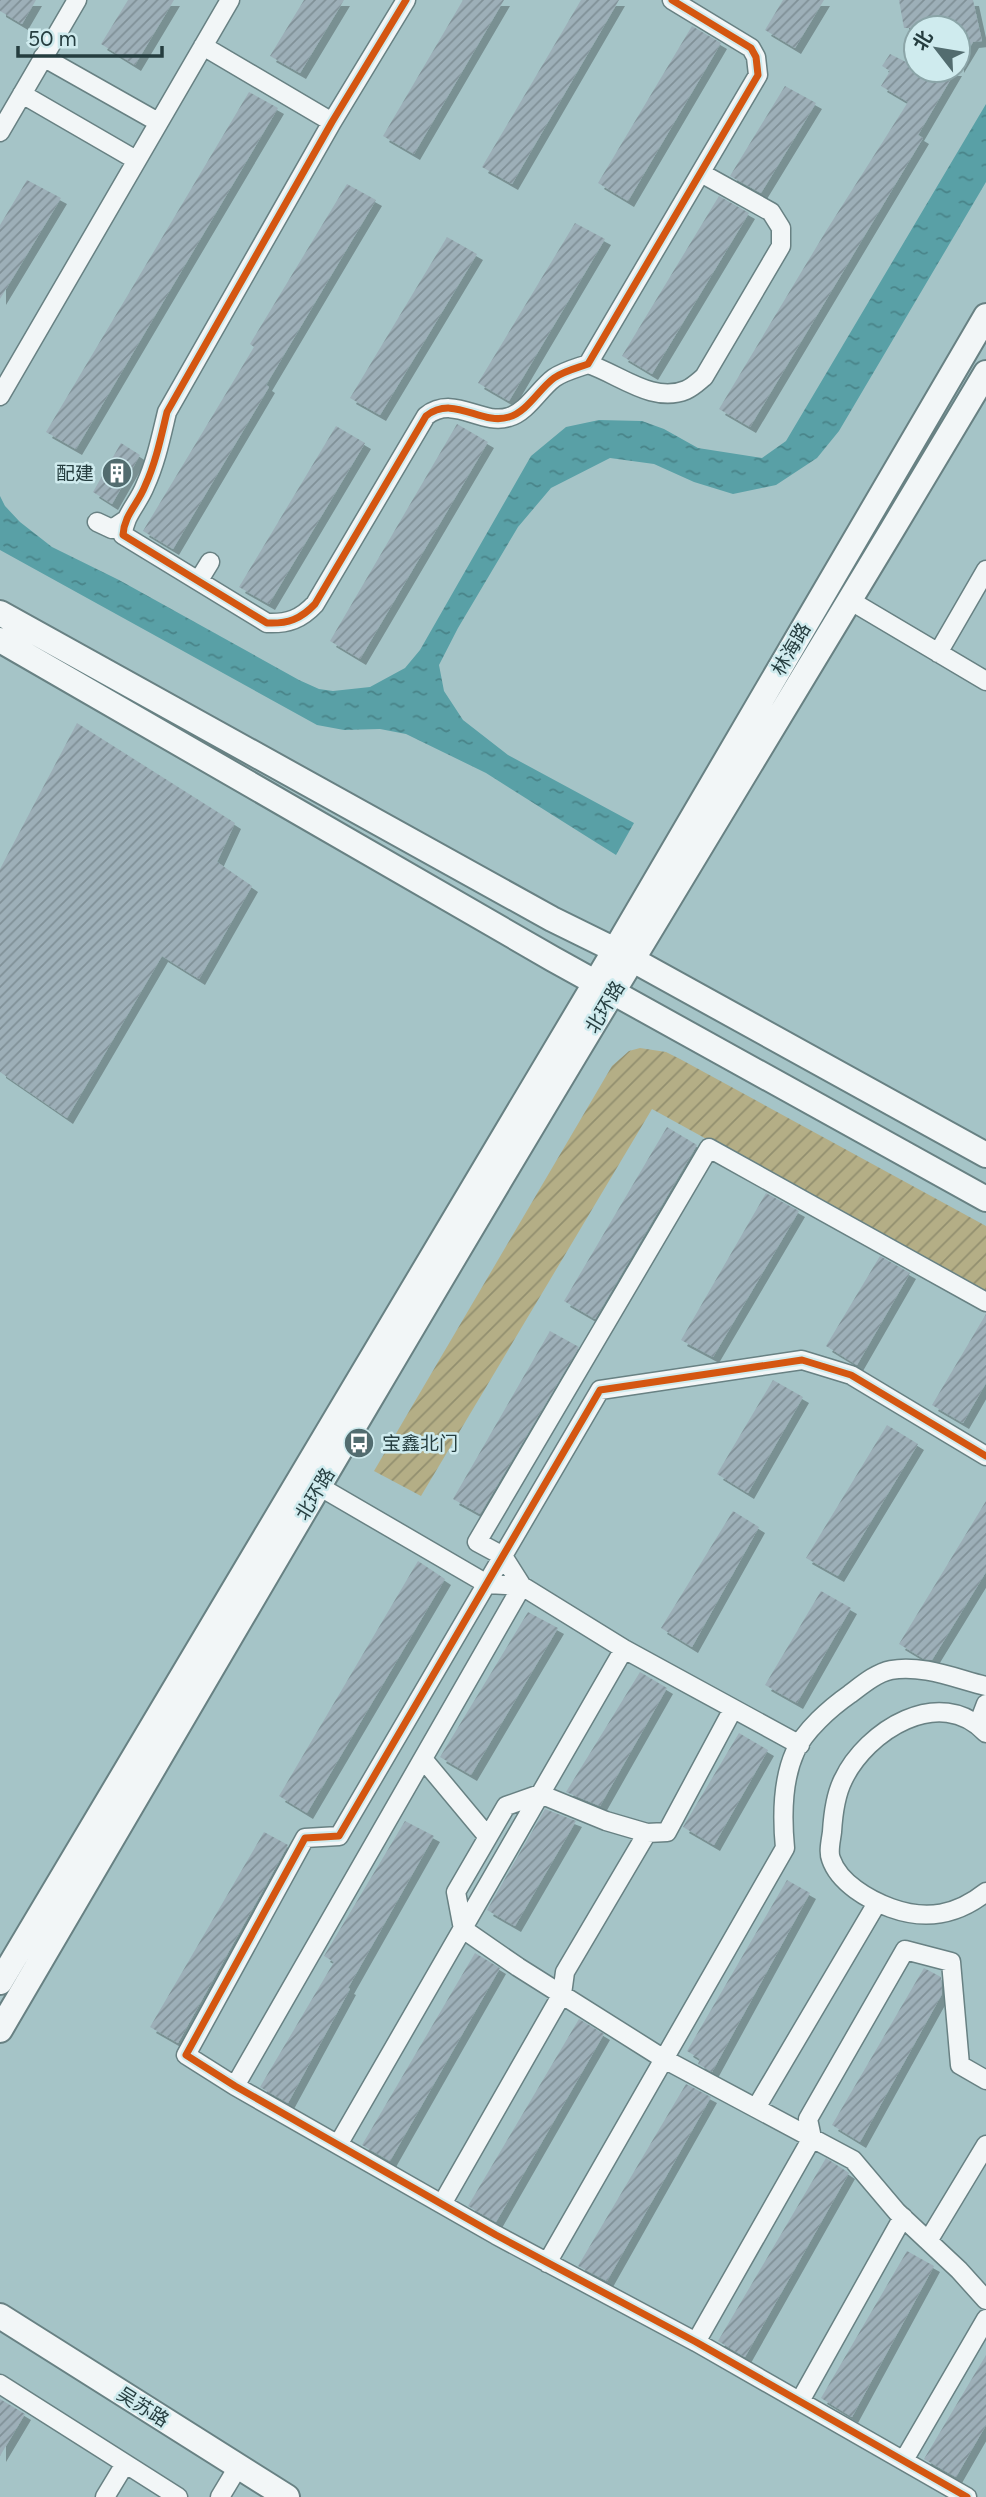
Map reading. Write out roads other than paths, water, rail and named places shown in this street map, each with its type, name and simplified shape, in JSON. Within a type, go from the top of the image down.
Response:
[{"type":"main road","name":"林海路","points":[[624,955],[986,316]]},
{"type":"main road","name":"林海路","points":[[605,986],[850,601],[986,373]]},
{"type":"main road","points":[[0,613],[986,1155]]},
{"type":"main road","points":[[0,640],[553,959],[986,1199]]},
{"type":"main road","name":"北环路","points":[[0,1982],[310,1481],[605,986]]},
{"type":"main road","name":"北环路","points":[[0,2030],[310,1481]]},
{"type":"main road","name":"吴苏路","points":[[0,2316],[287,2497]]},
{"type":"street","points":[[0,132],[77,0]]},
{"type":"street","points":[[0,396],[230,0]]},
{"type":"street","points":[[97,522],[112,529],[124,521],[144,489],[154,463],[167,412],[332,122],[405,0]]},
{"type":"street","points":[[124,521],[123,535],[267,623],[303,617],[315,604],[426,416],[435,409],[449,407],[496,419],[511,417],[557,376],[589,364],[758,75],[751,48],[672,0]]},
{"type":"street","points":[[203,46],[332,122]]},
{"type":"street","points":[[43,57],[158,122]]},
{"type":"street","points":[[22,94],[136,160]]},
{"type":"street","points":[[589,364],[654,392],[673,393],[688,390],[705,377],[780,246],[780,229],[771,212],[701,173]]},
{"type":"street","points":[[199,580],[210,562]]},
{"type":"street","points":[[938,653],[986,570]]},
{"type":"street","points":[[850,601],[986,681]]},
{"type":"street","points":[[800,1745],[624,1649],[522,1586],[503,1556],[477,1542],[709,1148],[986,1303]]},
{"type":"street","points":[[967,2497],[696,2342],[442,2204],[235,2086],[186,2055],[305,1838],[339,1836],[600,1390],[802,1360],[851,1375],[986,1456]]},
{"type":"street","points":[[310,1481],[487,1584],[522,1586]]},
{"type":"street","points":[[235,2086],[522,1586]]},
{"type":"street","points":[[339,2143],[624,1649]]},
{"type":"street","points":[[547,2263],[785,1848],[782,1817],[795,1751],[811,1730],[843,1699],[890,1670],[912,1669],[986,1686]]},
{"type":"street","points":[[986,1704],[982,1729],[955,1714],[929,1712],[907,1718],[872,1741],[843,1780],[835,1810],[830,1857],[839,1873],[854,1888],[877,1903],[917,1915],[944,1914],[969,1906],[986,1892]]},
{"type":"street","points":[[733,1709],[667,1832],[647,1833],[606,1821],[540,1794],[506,1806],[456,1892],[463,1929],[664,2059],[853,2160],[903,2217],[959,2270],[986,2300]]},
{"type":"street","points":[[423,1759],[488,1837]]},
{"type":"street","points":[[442,2204],[562,1994],[565,1972],[647,1833]]},
{"type":"street","points":[[756,2108],[877,1903]]},
{"type":"street","points":[[696,2342],[812,2138],[808,2119],[905,1950],[951,1962],[960,2065],[986,2080]]},
{"type":"street","points":[[928,2241],[986,2145]]},
{"type":"street","points":[[800,2401],[903,2217]]},
{"type":"street","points":[[904,2460],[986,2319]]},
{"type":"street","points":[[0,2384],[178,2497]]},
{"type":"street","points":[[105,2497],[125,2463]]},
{"type":"street","points":[[220,2497],[238,2467]]},
{"type":"water","points":[[986,104],[986,182],[839,431],[817,458],[776,485],[733,494],[694,482],[654,464],[610,458],[551,488],[518,527],[439,665],[444,691],[463,720],[508,755],[634,823],[616,855],[486,773],[406,734],[380,729],[344,730],[317,725],[0,550],[0,496],[5,506],[20,522],[52,547],[119,580],[299,680],[319,689],[333,691],[370,687],[405,668],[420,650],[531,456],[566,427],[599,420],[642,421],[664,429],[698,448],[762,458],[786,441]]},
{"type":"place","name":"配建","points":[[117,473]]},
{"type":"place","name":"宝鑫北门","points":[[359,1443]]}]
